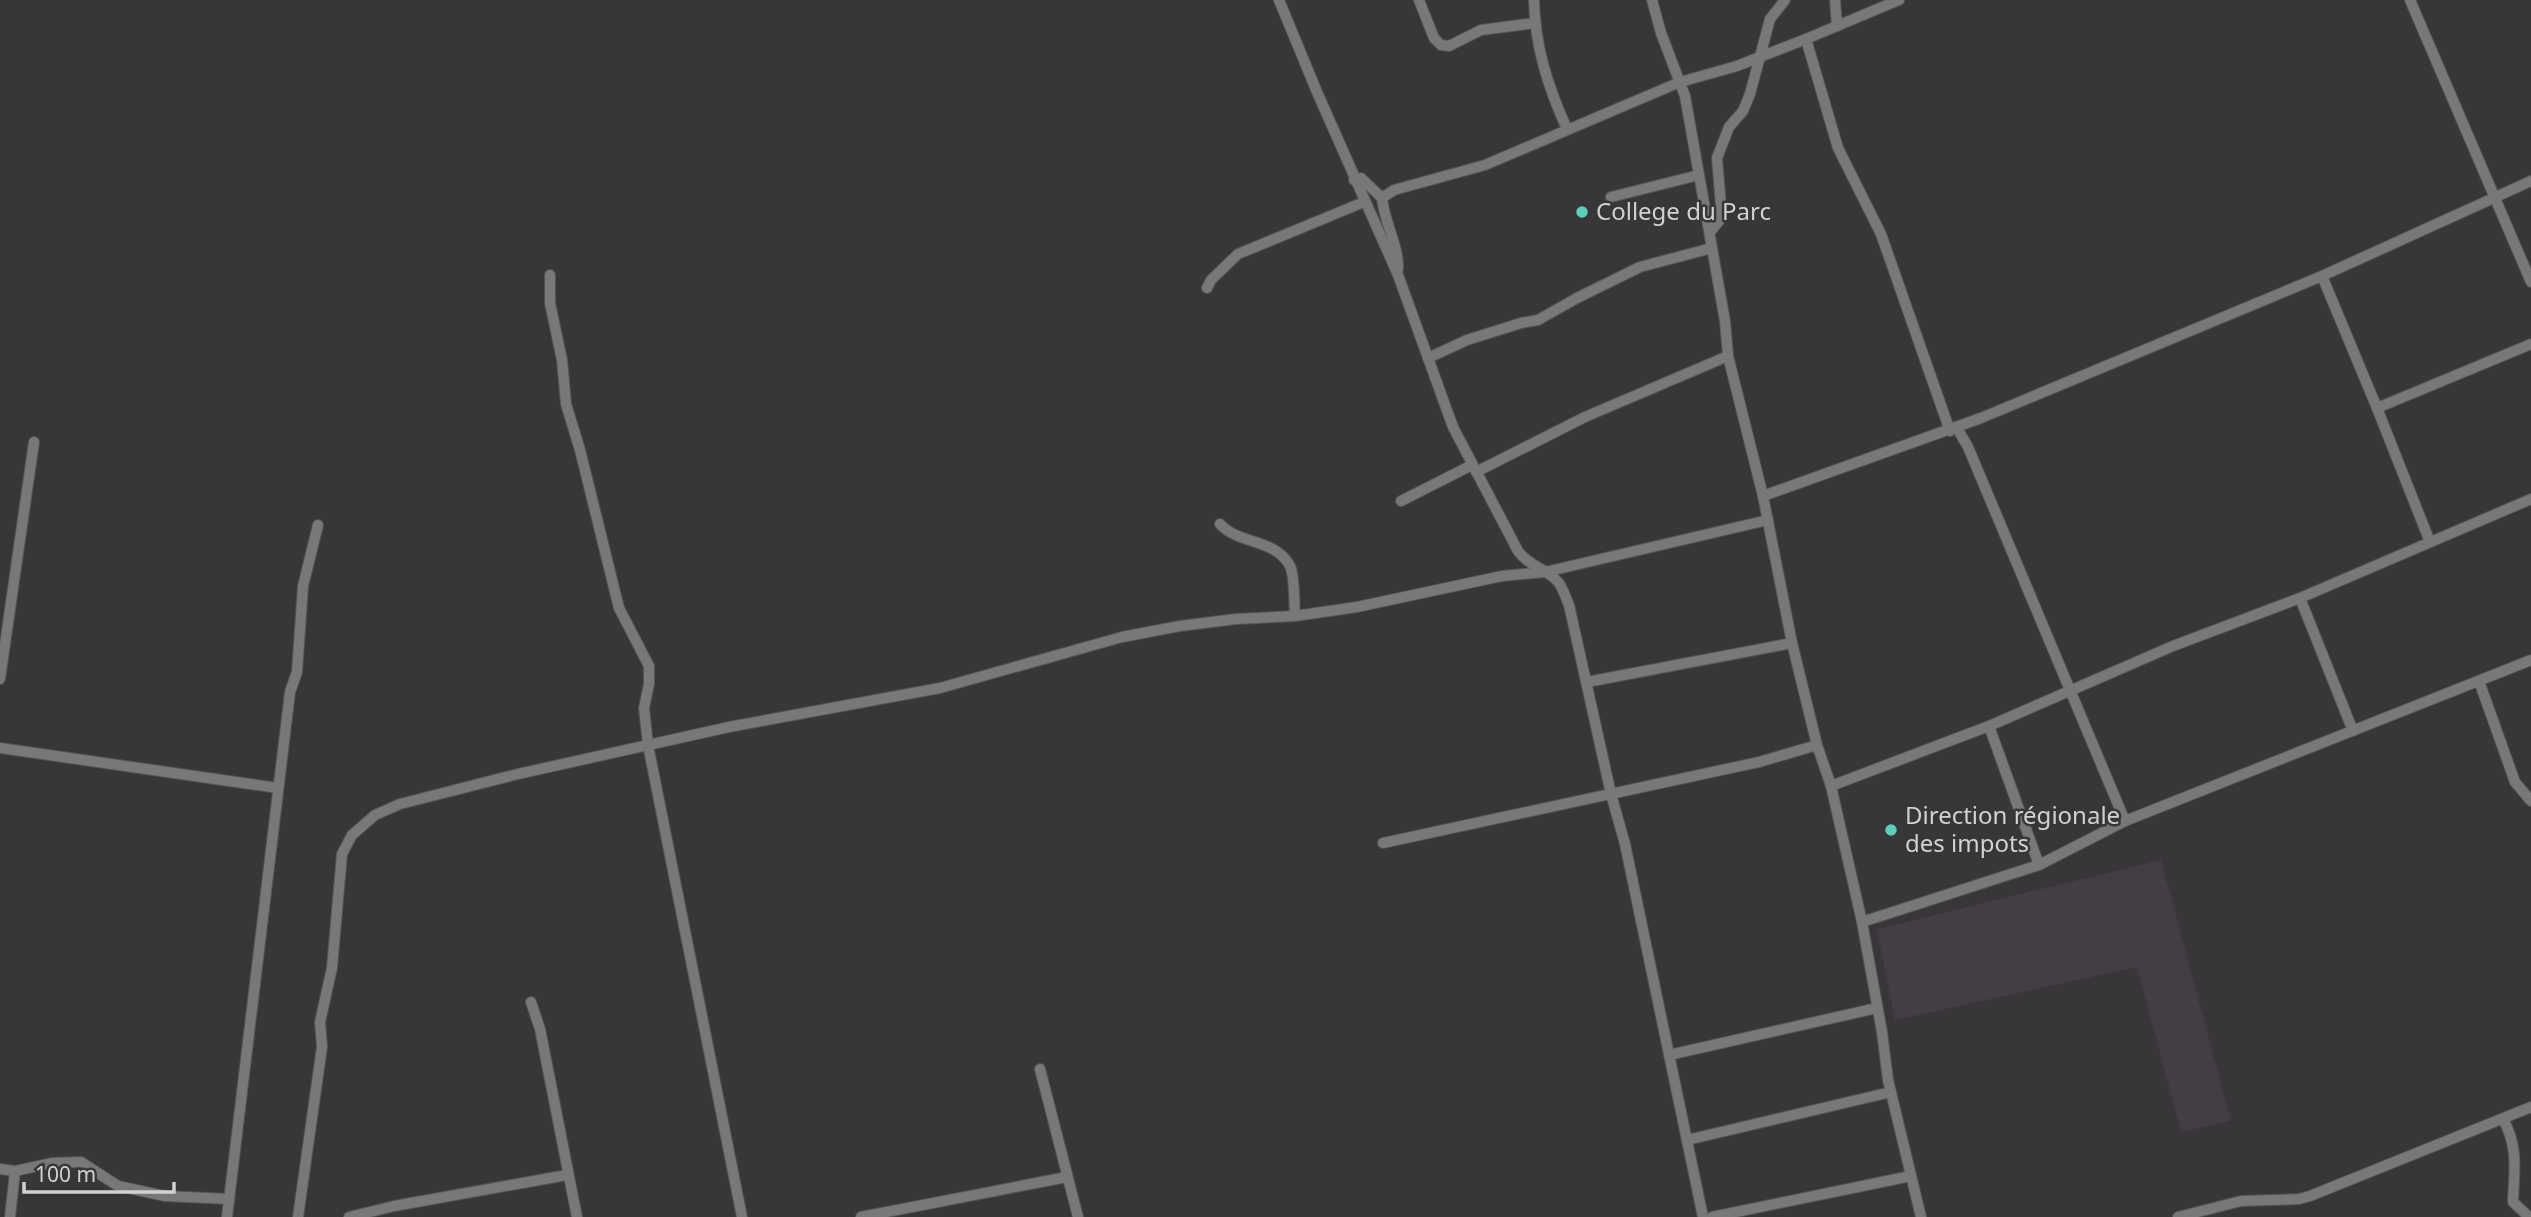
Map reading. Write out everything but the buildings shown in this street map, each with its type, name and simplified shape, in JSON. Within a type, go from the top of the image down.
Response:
[{"type":"street","points":[[1279,0],[1354,180],[1398,275],[1453,427],[1518,551],[1524,559],[1559,583],[1569,605],[1611,794],[1625,844],[1703,1217]]},
{"type":"street","points":[[1419,0],[1434,38],[1441,45],[1450,46],[1481,30],[1535,23]]},
{"type":"street","points":[[1535,0],[1535,23],[1549,91],[1567,130]]},
{"type":"street","points":[[1652,0],[1661,33],[1685,96],[1725,321],[1728,356],[1763,496],[1792,643],[1817,745],[1831,786],[1863,922],[1891,1093],[1921,1217]]},
{"type":"street","points":[[1710,232],[1719,221],[1721,206],[1717,158],[1729,127],[1743,111],[1750,94],[1770,19],[1785,0]]},
{"type":"street","points":[[1835,0],[1838,26]]},
{"type":"street","points":[[1382,198],[1394,190],[1485,165],[1680,82],[1725,69],[1806,39],[1899,0]]},
{"type":"street","points":[[2410,0],[2531,282]]},
{"type":"street","points":[[1806,39],[1838,148],[1881,234],[1953,429],[1968,447],[2068,691],[2125,821]]},
{"type":"street","points":[[1611,197],[1699,175]]},
{"type":"street","points":[[1354,180],[1361,178],[1382,198],[1384,214],[1397,253],[1398,275]]},
{"type":"street","points":[[1763,496],[1953,429],[2322,276],[2531,181]]},
{"type":"street","points":[[1207,288],[1211,279],[1238,254],[1364,202]]},
{"type":"street","points":[[1428,359],[1466,340],[1538,320],[1640,267],[1712,248]]},
{"type":"street","points":[[550,275],[551,303],[562,360],[566,404],[619,608],[649,666],[649,684],[644,708],[648,745],[742,1217]]},
{"type":"street","points":[[2322,276],[2430,542]]},
{"type":"street","points":[[2377,408],[2531,344]]},
{"type":"street","points":[[1401,501],[1585,417],[1728,356]]},
{"type":"street","points":[[0,679],[34,442]]},
{"type":"street","points":[[1831,786],[1989,726],[2173,646],[2300,598],[2531,499]]},
{"type":"street","points":[[298,1217],[323,1047],[320,1022],[332,968],[342,854],[352,835],[375,815],[400,804],[648,745],[729,727],[940,688],[1122,637],[1180,626],[1236,619],[1295,616],[1357,607],[1502,576],[1545,572],[1768,520]]},
{"type":"street","points":[[1220,523],[1229,534],[1277,549],[1291,568],[1295,616]]},
{"type":"street","points":[[227,1217],[290,692],[297,671],[303,586],[318,525]]},
{"type":"street","points":[[2300,598],[2353,731]]},
{"type":"street","points":[[1587,682],[1792,643]]},
{"type":"street","points":[[1863,922],[2039,865],[2125,821],[2531,660]]},
{"type":"street","points":[[2479,681],[2515,782],[2531,801]]},
{"type":"street","points":[[1989,726],[2039,865]]},
{"type":"street","points":[[1383,843],[1759,762],[1817,745]]},
{"type":"street","points":[[0,748],[278,788]]},
{"type":"street","points":[[531,1002],[540,1029],[577,1217]]},
{"type":"street","points":[[1669,1055],[1877,1008]]},
{"type":"street","points":[[1040,1069],[1078,1217]]},
{"type":"street","points":[[1687,1140],[1891,1093]]},
{"type":"street","points":[[2178,1217],[2241,1201],[2299,1199],[2310,1196],[2531,1107]]},
{"type":"street","points":[[2503,1119],[2510,1131],[2516,1152],[2513,1202],[2529,1217]]},
{"type":"street","points":[[0,1169],[15,1171],[52,1163],[81,1162],[118,1186],[165,1196],[229,1199]]},
{"type":"street","points":[[10,1217],[15,1171]]},
{"type":"street","points":[[349,1217],[394,1206],[567,1175]]},
{"type":"street","points":[[1712,1217],[1911,1176]]},
{"type":"street","points":[[861,1217],[1067,1177]]},
{"type":"shaded area","points":[[2161,860],[2231,1121],[2181,1132],[2137,967],[1895,1020],[1877,929]]},
{"type":"place","name":"College du Parc","points":[[1582,212]]},
{"type":"place","name":"Direction régionale des impots","points":[[1891,830]]}]
